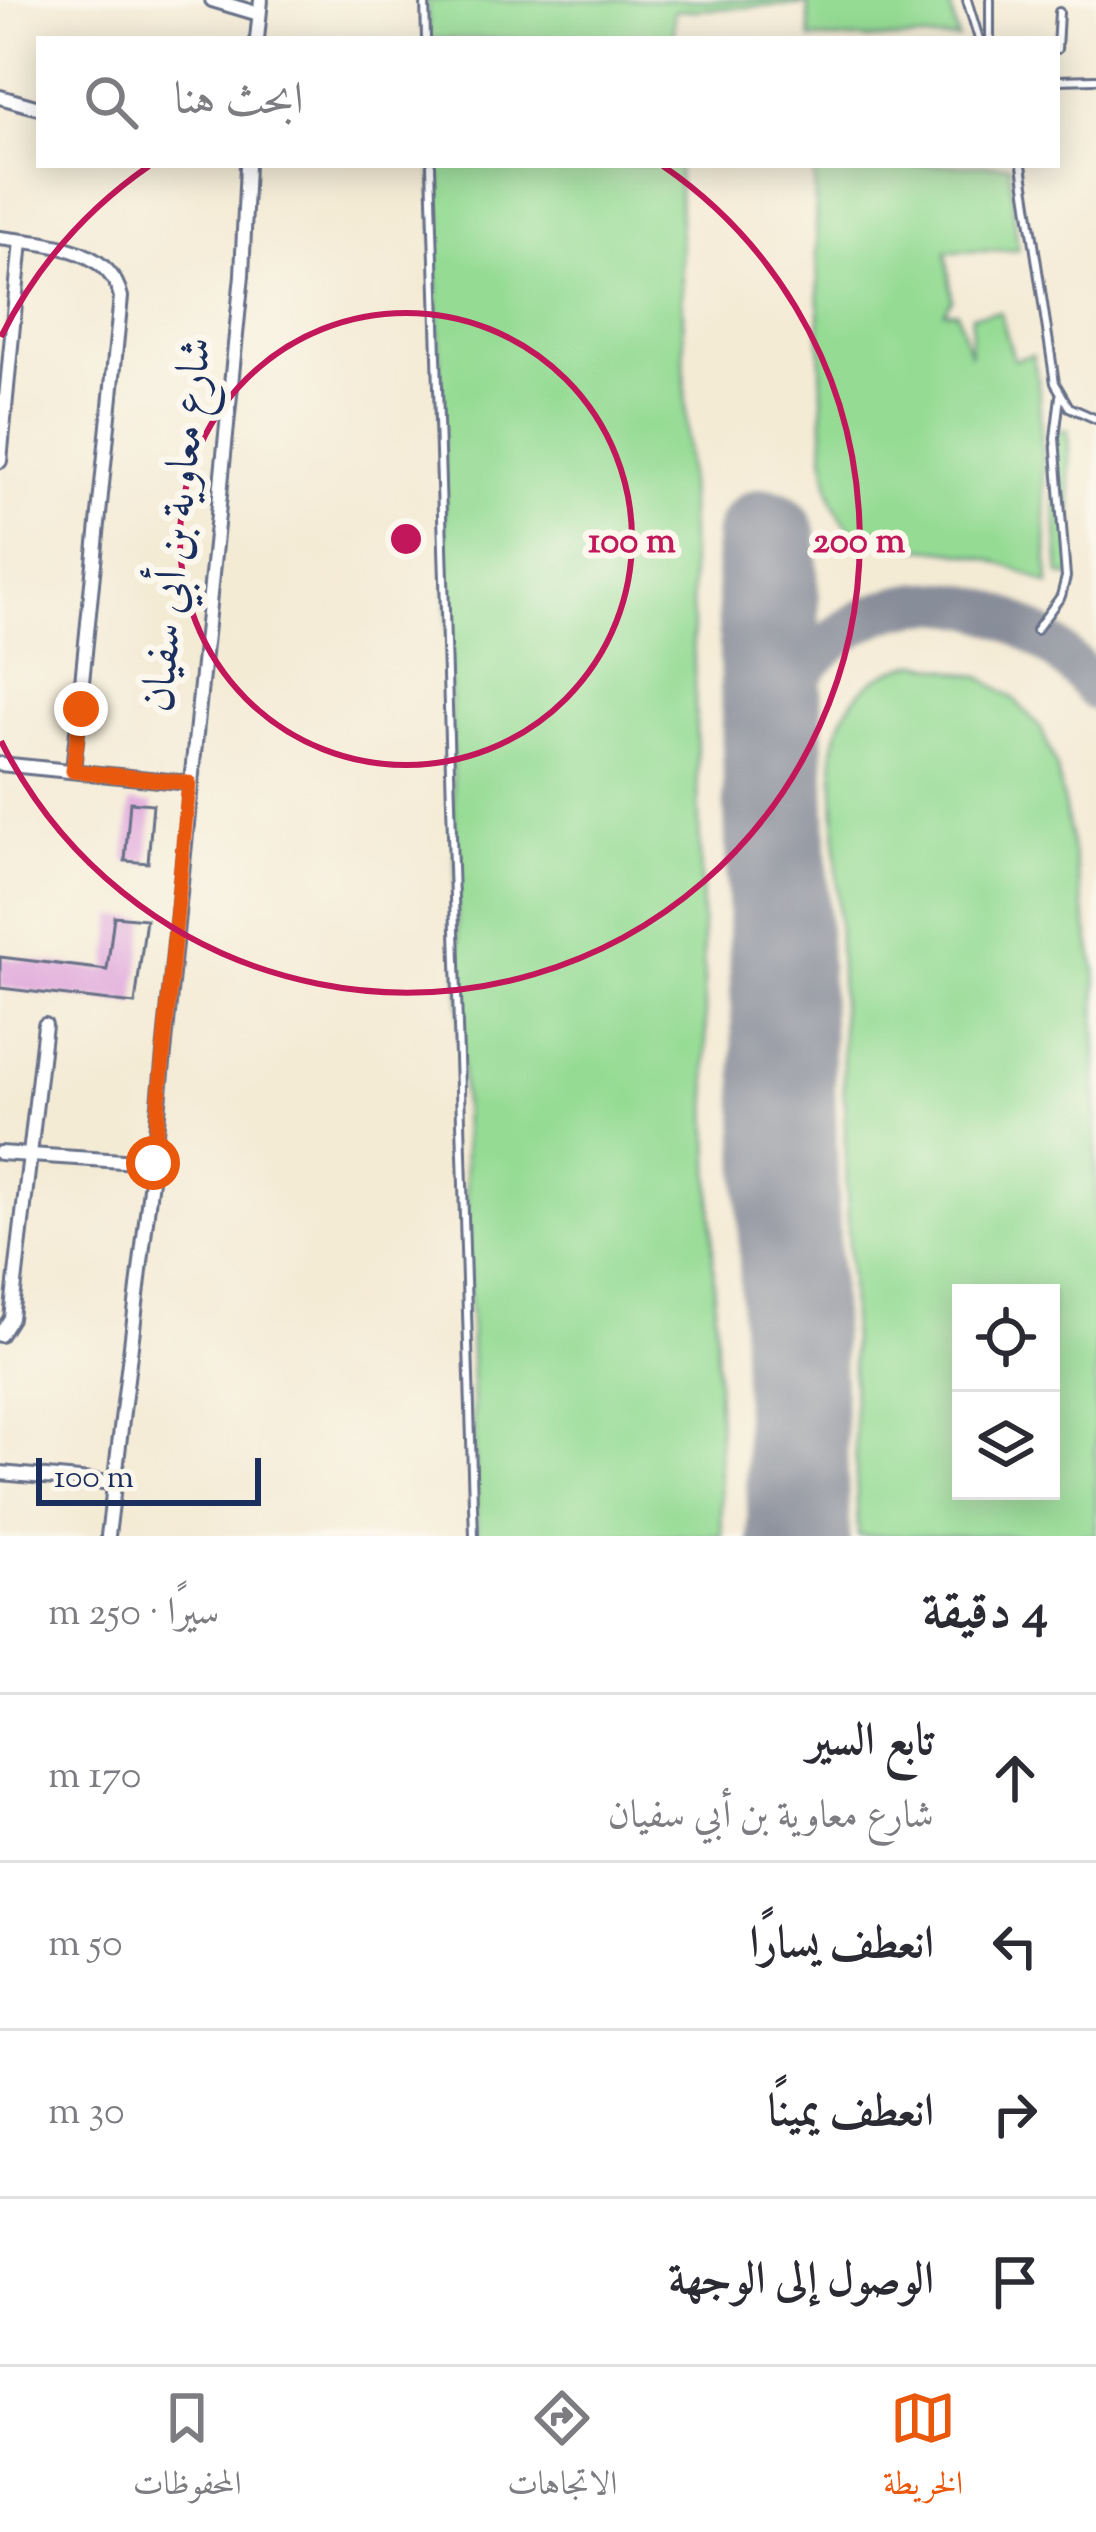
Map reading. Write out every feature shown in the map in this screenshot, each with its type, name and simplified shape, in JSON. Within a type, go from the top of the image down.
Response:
[{"type":"street","points":[[212,0],[260,7]]},
{"type":"street","points":[[0,97],[36,107]]},
{"type":"street","name":"شارع معاوية بن أبي سفيان","points":[[108,1536],[153,1163],[242,275],[247,168]]},
{"type":"street","points":[[0,238],[76,250],[95,260],[118,283],[121,297],[73,771]]},
{"type":"street","points":[[0,460],[21,241]]},
{"type":"street","points":[[0,764],[189,783]]},
{"type":"street","points":[[0,1335],[11,1318],[46,1025]]},
{"type":"street","points":[[0,1153],[153,1163]]},
{"type":"street","points":[[0,1473],[114,1483]]},
{"type":"lane","points":[[425,0],[427,36]]},
{"type":"lane","points":[[967,0],[978,36]]},
{"type":"lane","points":[[990,0],[990,36]]},
{"type":"lane","points":[[1058,36],[1059,13]]},
{"type":"lane","points":[[1060,80],[1096,80]]},
{"type":"lane","points":[[431,168],[474,1536]]},
{"type":"lane","points":[[1022,168],[1060,396],[1055,438],[1066,577],[1061,596],[1036,630]]},
{"type":"lane","points":[[1060,396],[1082,415],[1096,418]]},
{"type":"green space","points":[[427,0],[949,0],[957,36],[810,36],[808,4],[674,11],[674,36],[429,36]]},
{"type":"green space","points":[[433,168],[678,168],[722,1536],[477,1536]]},
{"type":"green space","points":[[814,168],[1009,168],[1018,250],[946,252],[952,299],[944,311],[957,312],[970,355],[972,315],[1000,312],[1014,360],[1032,355],[1038,378],[1049,585],[983,558],[890,544],[856,532],[834,505],[824,451]]},
{"type":"green space","points":[[1068,430],[1073,577],[1060,575],[1051,440],[1052,431]]},
{"type":"green space","points":[[919,663],[980,677],[1013,698],[1041,728],[1057,769],[1096,973],[1096,1536],[858,1536],[833,750],[851,703],[886,674]]},
{"type":"building","points":[[130,802],[153,804],[148,863],[125,861]]},
{"type":"building","points":[[114,916],[146,919],[135,1004],[0,988],[0,957],[107,970]]},
{"type":"taxiway","points":[[773,749],[804,671],[838,637],[875,615],[914,604],[953,604],[992,613],[1030,631],[1065,657],[1096,690]]},
{"type":"runway","points":[[766,539],[799,1536]]},
{"type":"route","points":[[81,709],[73,771],[189,783],[153,1163]]}]
